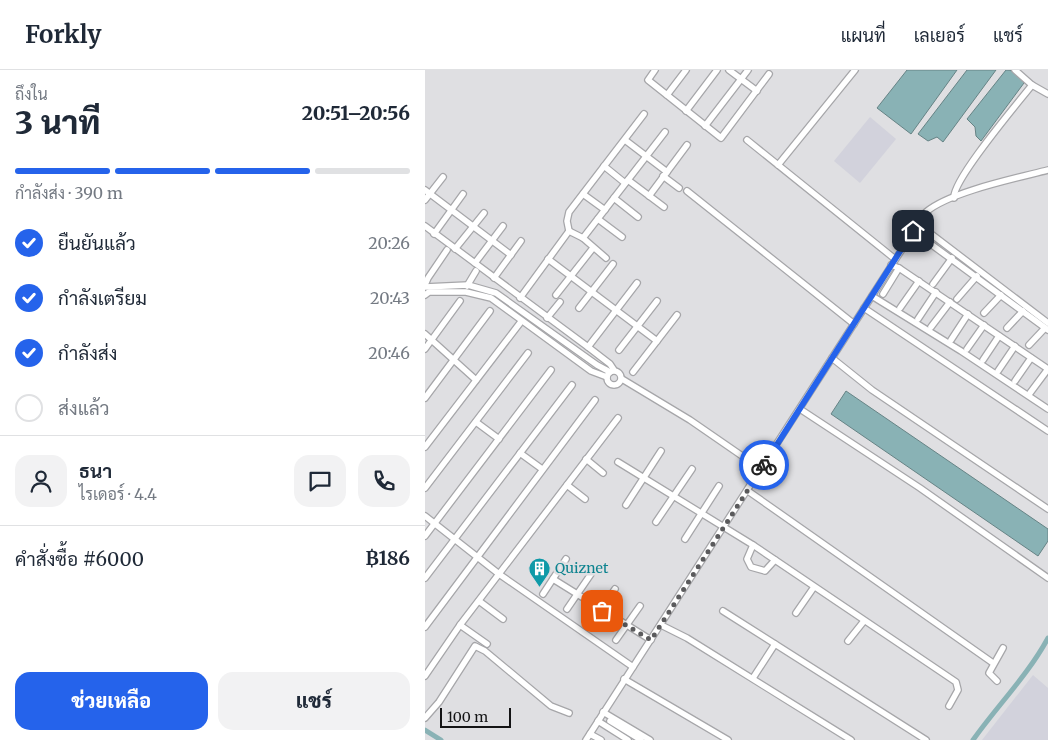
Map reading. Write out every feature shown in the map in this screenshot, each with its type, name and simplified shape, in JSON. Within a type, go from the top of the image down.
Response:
[{"type":"street","points":[[655,70],[648,80],[721,138],[769,74]]},
{"type":"street","points":[[667,95],[686,70]]},
{"type":"street","points":[[686,111],[717,70]]},
{"type":"street","points":[[729,70],[757,91]]},
{"type":"street","points":[[705,126],[748,70]]},
{"type":"street","points":[[778,165],[855,70]]},
{"type":"street","points":[[1015,70],[1031,85],[1048,94]]},
{"type":"street","points":[[954,198],[955,190],[971,164],[1031,85]]},
{"type":"street","points":[[520,298],[569,231],[567,216],[644,114]]},
{"type":"street","points":[[583,238],[665,132]]},
{"type":"street","points":[[625,140],[646,156],[679,188]]},
{"type":"street","points":[[747,140],[899,268],[1048,369],[1030,393]]},
{"type":"street","points":[[649,196],[687,145]]},
{"type":"street","points":[[604,166],[664,207]]},
{"type":"street","points":[[586,740],[748,491],[918,224],[933,206],[1047,171]]},
{"type":"street","points":[[425,200],[427,192],[443,177]]},
{"type":"street","points":[[687,191],[854,324]]},
{"type":"street","points":[[427,192],[511,256]]},
{"type":"street","points":[[434,234],[463,194]]},
{"type":"street","points":[[583,194],[605,210]]},
{"type":"street","points":[[614,198],[638,217]]},
{"type":"street","points":[[455,249],[484,213]]},
{"type":"street","points":[[598,219],[622,237]]},
{"type":"street","points":[[918,224],[1047,327]]},
{"type":"street","points":[[425,226],[610,364],[609,383],[613,385],[619,384],[622,379]]},
{"type":"street","points":[[475,263],[503,226]]},
{"type":"street","points":[[569,231],[583,238],[606,258]]},
{"type":"street","points":[[913,231],[1047,327]]},
{"type":"street","points":[[494,278],[521,241]]},
{"type":"street","points":[[556,295],[593,248]]},
{"type":"street","points":[[425,290],[427,278],[447,250]]},
{"type":"street","points":[[933,284],[952,258]]},
{"type":"street","points":[[548,259],[657,341]]},
{"type":"street","points":[[579,308],[613,264]]},
{"type":"street","points":[[883,294],[899,268]]},
{"type":"street","points":[[466,292],[476,271]]},
{"type":"street","points":[[957,299],[977,276]]},
{"type":"street","points":[[900,308],[919,281]]},
{"type":"street","points":[[588,347],[637,283]]},
{"type":"street","points":[[425,290],[468,285],[496,293],[610,373]]},
{"type":"street","points":[[425,290],[466,292],[491,298],[591,371],[620,372],[622,379],[690,420],[761,469]]},
{"type":"street","points":[[918,318],[936,292]]},
{"type":"street","points":[[984,313],[1001,295]]},
{"type":"street","points":[[872,296],[1047,405]]},
{"type":"street","points":[[425,349],[460,301]]},
{"type":"street","points":[[619,350],[657,301]]},
{"type":"street","points":[[547,318],[560,302]]},
{"type":"street","points":[[931,327],[950,302]]},
{"type":"street","points":[[864,308],[1048,431]]},
{"type":"street","points":[[425,398],[489,311]]},
{"type":"street","points":[[1007,328],[1023,311]]},
{"type":"street","points":[[951,340],[968,314]]},
{"type":"street","points":[[633,372],[677,315]]},
{"type":"street","points":[[528,324],[532,318]]},
{"type":"street","points":[[425,447],[520,323]]},
{"type":"street","points":[[967,349],[984,325]]},
{"type":"street","points":[[1029,345],[1047,327]]},
{"type":"street","points":[[425,334],[476,380]]},
{"type":"street","points":[[983,360],[999,336]]},
{"type":"street","points":[[999,371],[1015,346]]},
{"type":"street","points":[[425,488],[528,353]]},
{"type":"street","points":[[580,363],[585,356]]},
{"type":"street","points":[[832,358],[851,371],[864,384],[1048,509]]},
{"type":"street","points":[[1015,381],[1031,358]]},
{"type":"street","points":[[425,536],[551,370]]},
{"type":"street","points":[[425,578],[572,385]]},
{"type":"street","points":[[425,627],[595,400]]},
{"type":"street","points":[[800,408],[920,488],[1048,578]]},
{"type":"street","points":[[425,676],[460,625],[618,418]]},
{"type":"street","points":[[476,422],[499,439]]},
{"type":"street","points":[[626,505],[661,451]]},
{"type":"street","points":[[520,453],[542,469]]},
{"type":"street","points":[[586,460],[603,472]]},
{"type":"street","points":[[618,462],[775,560],[956,682],[958,690],[949,706]]},
{"type":"street","points":[[656,522],[692,469]]},
{"type":"street","points":[[567,485],[585,499]]},
{"type":"street","points":[[685,539],[719,486]]},
{"type":"street","points":[[748,491],[993,663]]},
{"type":"street","points":[[425,516],[499,574],[633,667]]},
{"type":"street","points":[[753,546],[747,559],[751,567],[765,571],[775,560]]},
{"type":"street","points":[[543,594],[566,559]]},
{"type":"street","points":[[567,609],[591,574]]},
{"type":"street","points":[[553,579],[651,640]]},
{"type":"street","points":[[796,613],[814,587]]},
{"type":"street","points":[[591,625],[615,589]]},
{"type":"street","points":[[479,601],[503,619]]},
{"type":"street","points":[[615,640],[640,606]]},
{"type":"street","points":[[723,611],[926,740]]},
{"type":"street","points":[[848,641],[864,621]]},
{"type":"street","points":[[460,625],[487,644]]},
{"type":"street","points":[[661,625],[687,638],[851,740]]},
{"type":"street","points":[[753,678],[775,644]]},
{"type":"street","points":[[425,718],[439,702],[475,646],[485,651],[551,706],[569,713]]},
{"type":"street","points":[[997,682],[989,675],[993,663],[1003,648]]},
{"type":"street","points":[[625,679],[728,740]]},
{"type":"street","points":[[601,716],[629,740]]},
{"type":"street","points":[[601,716],[641,740]]},
{"type":"street","points":[[601,716],[650,740]]},
{"type":"street","points":[[590,734],[601,740]]},
{"type":"shaded area","points":[[870,117],[896,139],[860,183],[834,161]]},
{"type":"shaded area","points":[[1033,675],[1048,688],[1048,740],[982,740]]},
{"type":"water","points":[[907,70],[957,70],[911,134],[877,108]]},
{"type":"water","points":[[967,70],[996,70],[943,142],[937,137],[928,141],[918,134]]},
{"type":"water","points":[[1006,70],[1014,72],[1024,83],[981,141],[976,136],[975,127],[967,119]]},
{"type":"water","points":[[846,391],[1048,529],[1048,541],[1038,556],[831,414]]},
{"type":"waterway","points":[[973,740],[1022,678],[1048,638]]},
{"type":"waterway","points":[[425,730],[441,740]]},
{"type":"way so far","points":[[602,611],[651,640],[764,465]]},
{"type":"place","name":"Quiznet","points":[[539,587]]},
{"type":"route","points":[[764,465],[913,231]]}]
